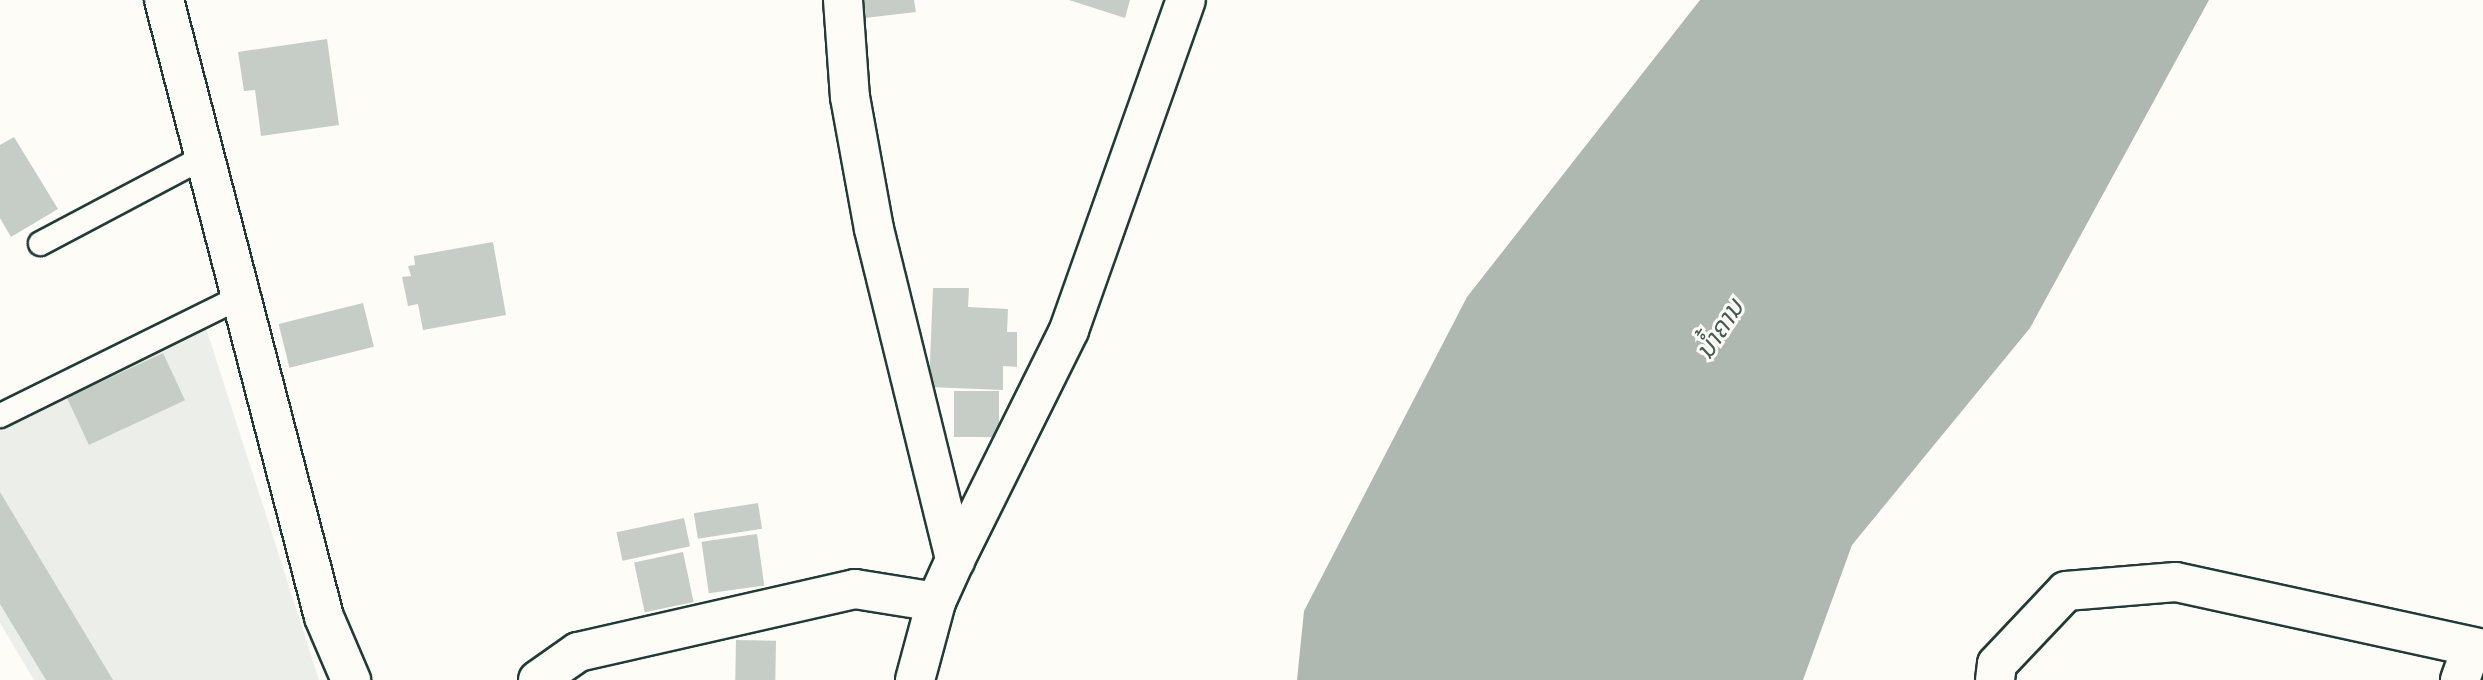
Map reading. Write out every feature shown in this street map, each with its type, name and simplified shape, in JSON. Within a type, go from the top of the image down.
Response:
[{"type":"street","points":[[164,0],[324,617],[351,680]]},
{"type":"street","points":[[843,0],[850,97],[874,229],[955,560]]},
{"type":"street","points":[[915,680],[936,602],[1069,330],[1185,0]]},
{"type":"street","points":[[1995,680],[1997,664],[2066,591],[2176,582],[2472,659]]},
{"type":"street","points":[[538,680],[578,652],[855,589],[936,602]]},
{"type":"lane","points":[[40,243],[204,156]]},
{"type":"lane","points":[[0,415],[241,296]]},
{"type":"shaded area","points":[[206,328],[319,680],[34,680],[0,623],[0,424]]},
{"type":"water","name":"ນ້ຳຄານ","points":[[1700,0],[2209,0],[2030,328],[1852,545],[1803,680],[1297,680],[1304,611],[1467,297]]},
{"type":"building","points":[[854,0],[914,0],[916,12],[856,19]]},
{"type":"building","points":[[1069,0],[1130,0],[1125,18]]},
{"type":"building","points":[[327,39],[339,125],[261,136],[255,90],[244,91],[238,52]]},
{"type":"building","points":[[14,137],[58,209],[11,237],[0,218],[0,145]]},
{"type":"building","points":[[493,242],[506,315],[423,330],[418,304],[408,306],[402,277],[411,276],[408,266],[415,265],[414,256]]},
{"type":"building","points":[[933,288],[969,288],[968,307],[1008,309],[1007,332],[1017,332],[1017,367],[1003,366],[1003,390],[929,387]]},
{"type":"building","points":[[363,303],[374,347],[289,368],[279,324]]},
{"type":"building","points":[[163,353],[185,400],[89,445],[67,398]]},
{"type":"building","points":[[954,391],[999,391],[999,437],[954,437]]},
{"type":"building","points":[[0,492],[113,680],[46,680],[0,604]]},
{"type":"building","points":[[758,503],[762,529],[698,539],[694,513]]},
{"type":"building","points":[[684,518],[690,546],[623,561],[617,532]]},
{"type":"building","points":[[757,534],[764,585],[709,593],[702,542]]},
{"type":"building","points":[[683,552],[694,602],[645,612],[634,562]]},
{"type":"building","points":[[736,640],[776,641],[775,680],[735,680]]}]
